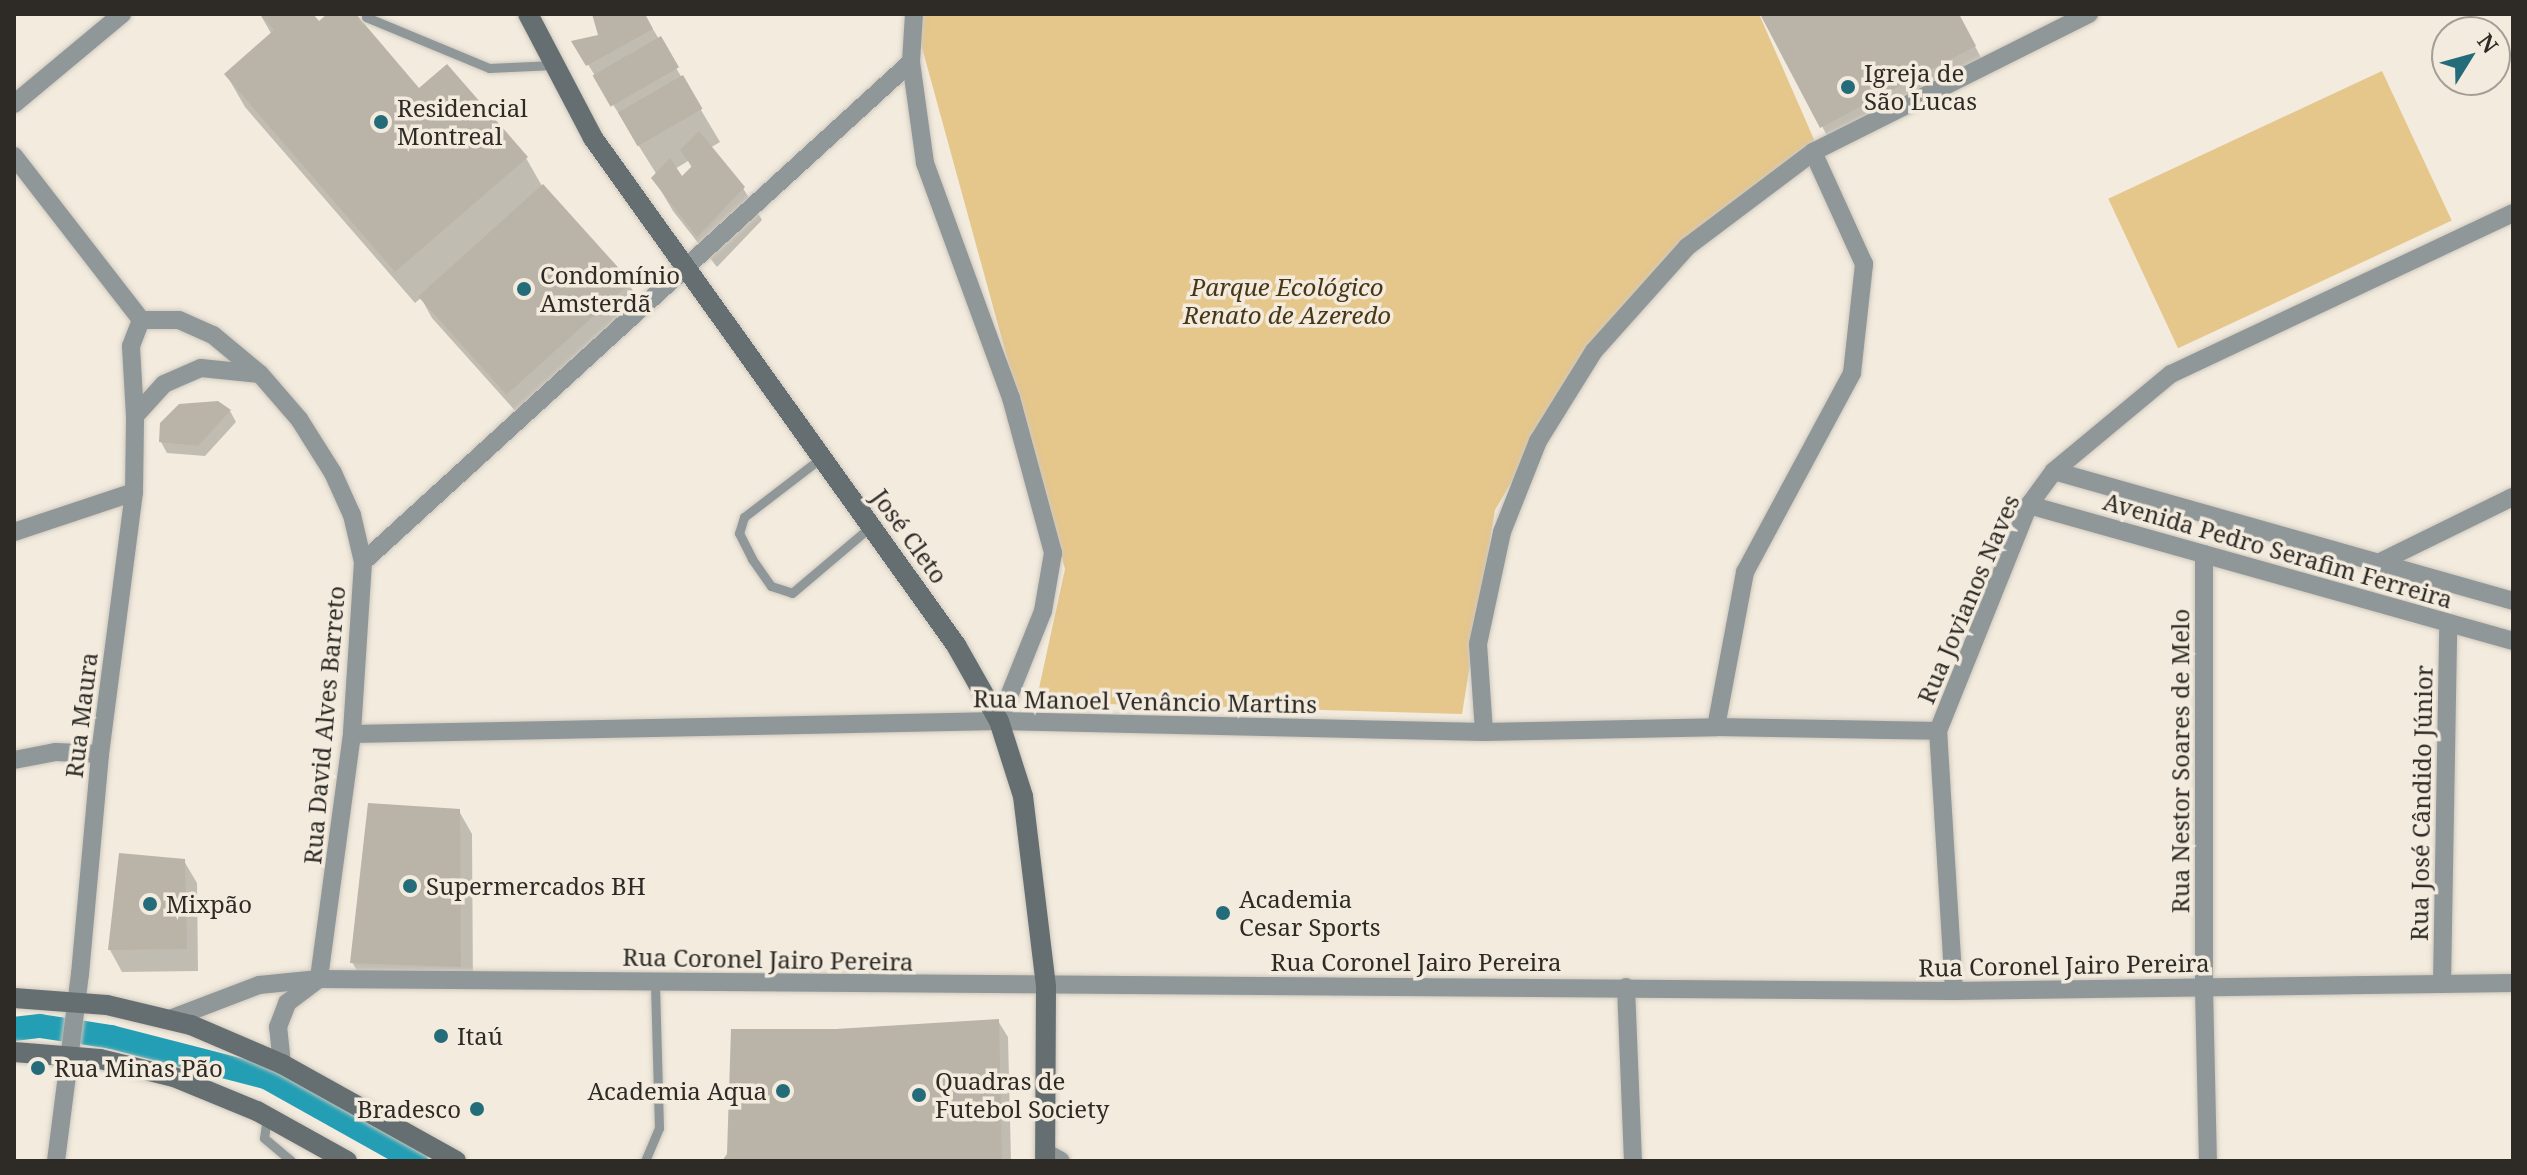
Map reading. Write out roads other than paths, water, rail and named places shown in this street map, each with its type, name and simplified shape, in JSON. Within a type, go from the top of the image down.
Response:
[{"type":"street","points":[[14,104],[122,14]]},
{"type":"street","name":"José Cleto","points":[[528,14],[593,138],[956,645],[999,721],[1023,796],[1046,986],[1051,1158]]},
{"type":"street","points":[[914,14],[911,62],[925,163],[1011,398],[1053,553],[1043,611],[999,721]]},
{"type":"street","points":[[1484,732],[1478,644],[1502,532],[1538,441],[1594,351],[1687,247],[1813,152],[2089,14]]},
{"type":"street","points":[[363,562],[911,62]]},
{"type":"street","points":[[1716,727],[1745,572],[1852,373],[1864,264],[1813,152]]},
{"type":"street","points":[[14,156],[141,320]]},
{"type":"street","name":"Rua Jovianos Naves","points":[[1954,991],[1938,731],[2029,505],[2054,471],[2171,374],[2513,213]]},
{"type":"street","name":"Rua David Alves Barreto","points":[[141,320],[179,320],[213,335],[260,374],[299,419],[333,473],[352,515],[363,562],[352,734],[319,979]]},
{"type":"street","name":"Rua Maura","points":[[56,1161],[77,1001],[100,754],[134,492],[135,416],[131,346],[141,320]]},
{"type":"street","points":[[135,416],[164,384],[201,368],[260,374]]},
{"type":"street","name":"Avenida Pedro Serafim Ferreira","points":[[2054,471],[2513,601]]},
{"type":"street","points":[[14,532],[134,492]]},
{"type":"street","points":[[2376,564],[2513,497]]},
{"type":"street","name":"Avenida Pedro Serafim Ferreira","points":[[2029,505],[2513,641]]},
{"type":"street","name":"Rua Nestor Soares de Melo","points":[[2204,554],[2204,988],[2208,1161]]},
{"type":"street","name":"Rua José Cândido Júnior","points":[[2442,984],[2448,623]]},
{"type":"street","name":"Rua Manoel Venâncio Martins","points":[[352,734],[999,721],[1484,732],[1716,727],[1938,731]]},
{"type":"street","points":[[14,760],[56,752],[100,754]]},
{"type":"street","points":[[282,1064],[278,1027],[287,1003],[319,979]]},
{"type":"street","name":"Rua Coronel Jairo Pereira","points":[[170,1019],[259,985],[319,979],[1954,991],[2513,983]]},
{"type":"street","points":[[1626,987],[1633,1161]]},
{"type":"street","points":[[14,998],[77,1001],[170,1019],[282,1064],[456,1161]]},
{"type":"street","points":[[14,1052],[69,1055],[126,1064],[174,1077],[267,1117],[347,1161]]},
{"type":"lane","points":[[366,17],[489,68],[554,65]]},
{"type":"lane","points":[[821,458],[744,517],[739,533],[764,577],[771,586],[792,593],[871,525]]},
{"type":"lane","points":[[645,1161],[659,1128],[655,982]]},
{"type":"lane","points":[[267,1117],[264,1138],[291,1161]]},
{"type":"waterway","points":[[14,1029],[40,1026],[111,1037],[266,1077],[416,1161]]},
{"type":"place","name":"Igreja de São Lucas","points":[[1848,87]]},
{"type":"place","name":"Residencial Montreal","points":[[381,122]]},
{"type":"place","name":"Condomínio Amsterdã","points":[[524,289]]},
{"type":"place","name":"Supermercados BH","points":[[410,886]]},
{"type":"place","name":"Mixpão","points":[[150,904]]},
{"type":"place","name":"Academia Cesar Sports","points":[[1223,913]]},
{"type":"place","name":"Itaú","points":[[441,1036]]},
{"type":"place","name":"Rua Minas Pão","points":[[38,1068]]},
{"type":"place","name":"Academia Aqua","points":[[783,1091]]},
{"type":"place","name":"Quadras de Futebol Society","points":[[919,1095]]},
{"type":"place","name":"Bradesco","points":[[477,1109]]},
{"type":"park label","name":"Parque Ecológico Renato de Azeredo","points":[[1287,301]]}]
